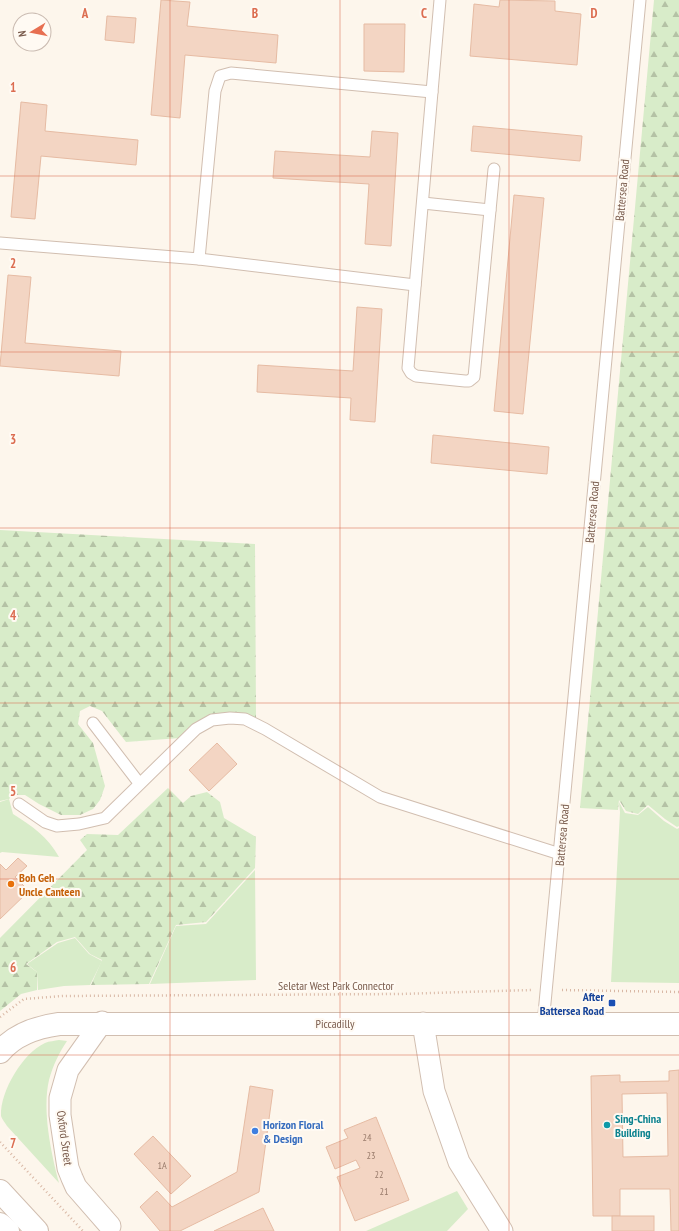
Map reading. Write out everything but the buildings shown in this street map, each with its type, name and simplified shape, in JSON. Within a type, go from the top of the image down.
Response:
[{"type":"street","name":"Piccadilly","points":[[0,1052],[27,1032],[41,1026],[102,1022],[679,1024]]},
{"type":"street","name":"Oxford Street","points":[[102,1022],[68,1070],[60,1098],[60,1115],[68,1168],[76,1187],[110,1226]]},
{"type":"street","points":[[423,1023],[434,1091],[459,1162],[502,1231]]},
{"type":"street","points":[[2,1189],[37,1231]]},
{"type":"street","points":[[0,1224],[8,1231]]},
{"type":"lane","points":[[440,0],[409,370],[416,376],[466,380],[472,379],[475,374],[494,169]]},
{"type":"lane","name":"Battersea Road","points":[[544,1024],[640,0]]},
{"type":"lane","points":[[199,259],[215,91],[220,76],[231,73],[432,92]]},
{"type":"lane","points":[[423,203],[490,210]]},
{"type":"lane","points":[[0,243],[199,259],[415,285]]},
{"type":"lane","points":[[19,804],[31,814],[45,822],[57,826],[79,824],[105,818],[139,783],[196,729],[212,720],[230,718],[245,719],[265,729],[380,797],[560,854]]},
{"type":"lane","points":[[93,723],[139,783]]},
{"type":"path","name":"Seletar West Park Connector","points":[[0,1018],[24,999],[62,996],[400,994],[547,989],[679,992]]},
{"type":"path","points":[[0,1142],[83,1231]]},
{"type":"green space","points":[[654,0],[679,0],[679,826],[677,827],[648,805],[638,814],[626,811],[619,800],[618,810],[580,808]]},
{"type":"green space","points":[[0,530],[255,544],[256,718],[245,713],[223,713],[209,717],[180,738],[126,742],[102,711],[90,706],[80,711],[78,724],[93,743],[105,786],[100,800],[93,809],[80,815],[61,815],[25,795],[13,795],[9,799],[0,801]]},
{"type":"green space","points":[[168,788],[183,803],[191,796],[207,792],[220,802],[224,818],[256,837],[255,868],[206,922],[176,925],[149,984],[91,985],[102,960],[90,954],[75,937],[57,942],[26,964],[37,972],[37,990],[21,994],[0,1011],[0,938],[87,850],[80,840],[87,834],[118,835]]},
{"type":"green space","points":[[9,799],[13,814],[39,832],[55,850],[59,857],[0,853],[0,802]]},
{"type":"green space","points":[[619,802],[625,813],[638,815],[648,807],[664,821],[677,829],[679,828],[679,983],[611,982],[620,812]]},
{"type":"green space","points":[[255,870],[256,980],[150,984],[176,926],[206,924]]},
{"type":"green space","points":[[75,938],[89,954],[102,961],[90,985],[64,986],[38,990],[37,972],[27,964],[58,943]]},
{"type":"green space","points":[[59,1040],[67,1041],[56,1059],[49,1080],[46,1105],[50,1145],[59,1183],[7,1126],[1,1116],[4,1095],[14,1074],[21,1064],[37,1048],[47,1042]]},
{"type":"green space","points":[[457,1191],[468,1209],[447,1231],[366,1231]]},
{"type":"place","name":"Boh Geh Uncle Canteen","points":[[11,884]]},
{"type":"place","name":"After Battersea Road","points":[[612,1003]]},
{"type":"place","name":"Sing-China Building","points":[[607,1125]]},
{"type":"place","name":"Horizon Floral & Design","points":[[255,1131]]}]
